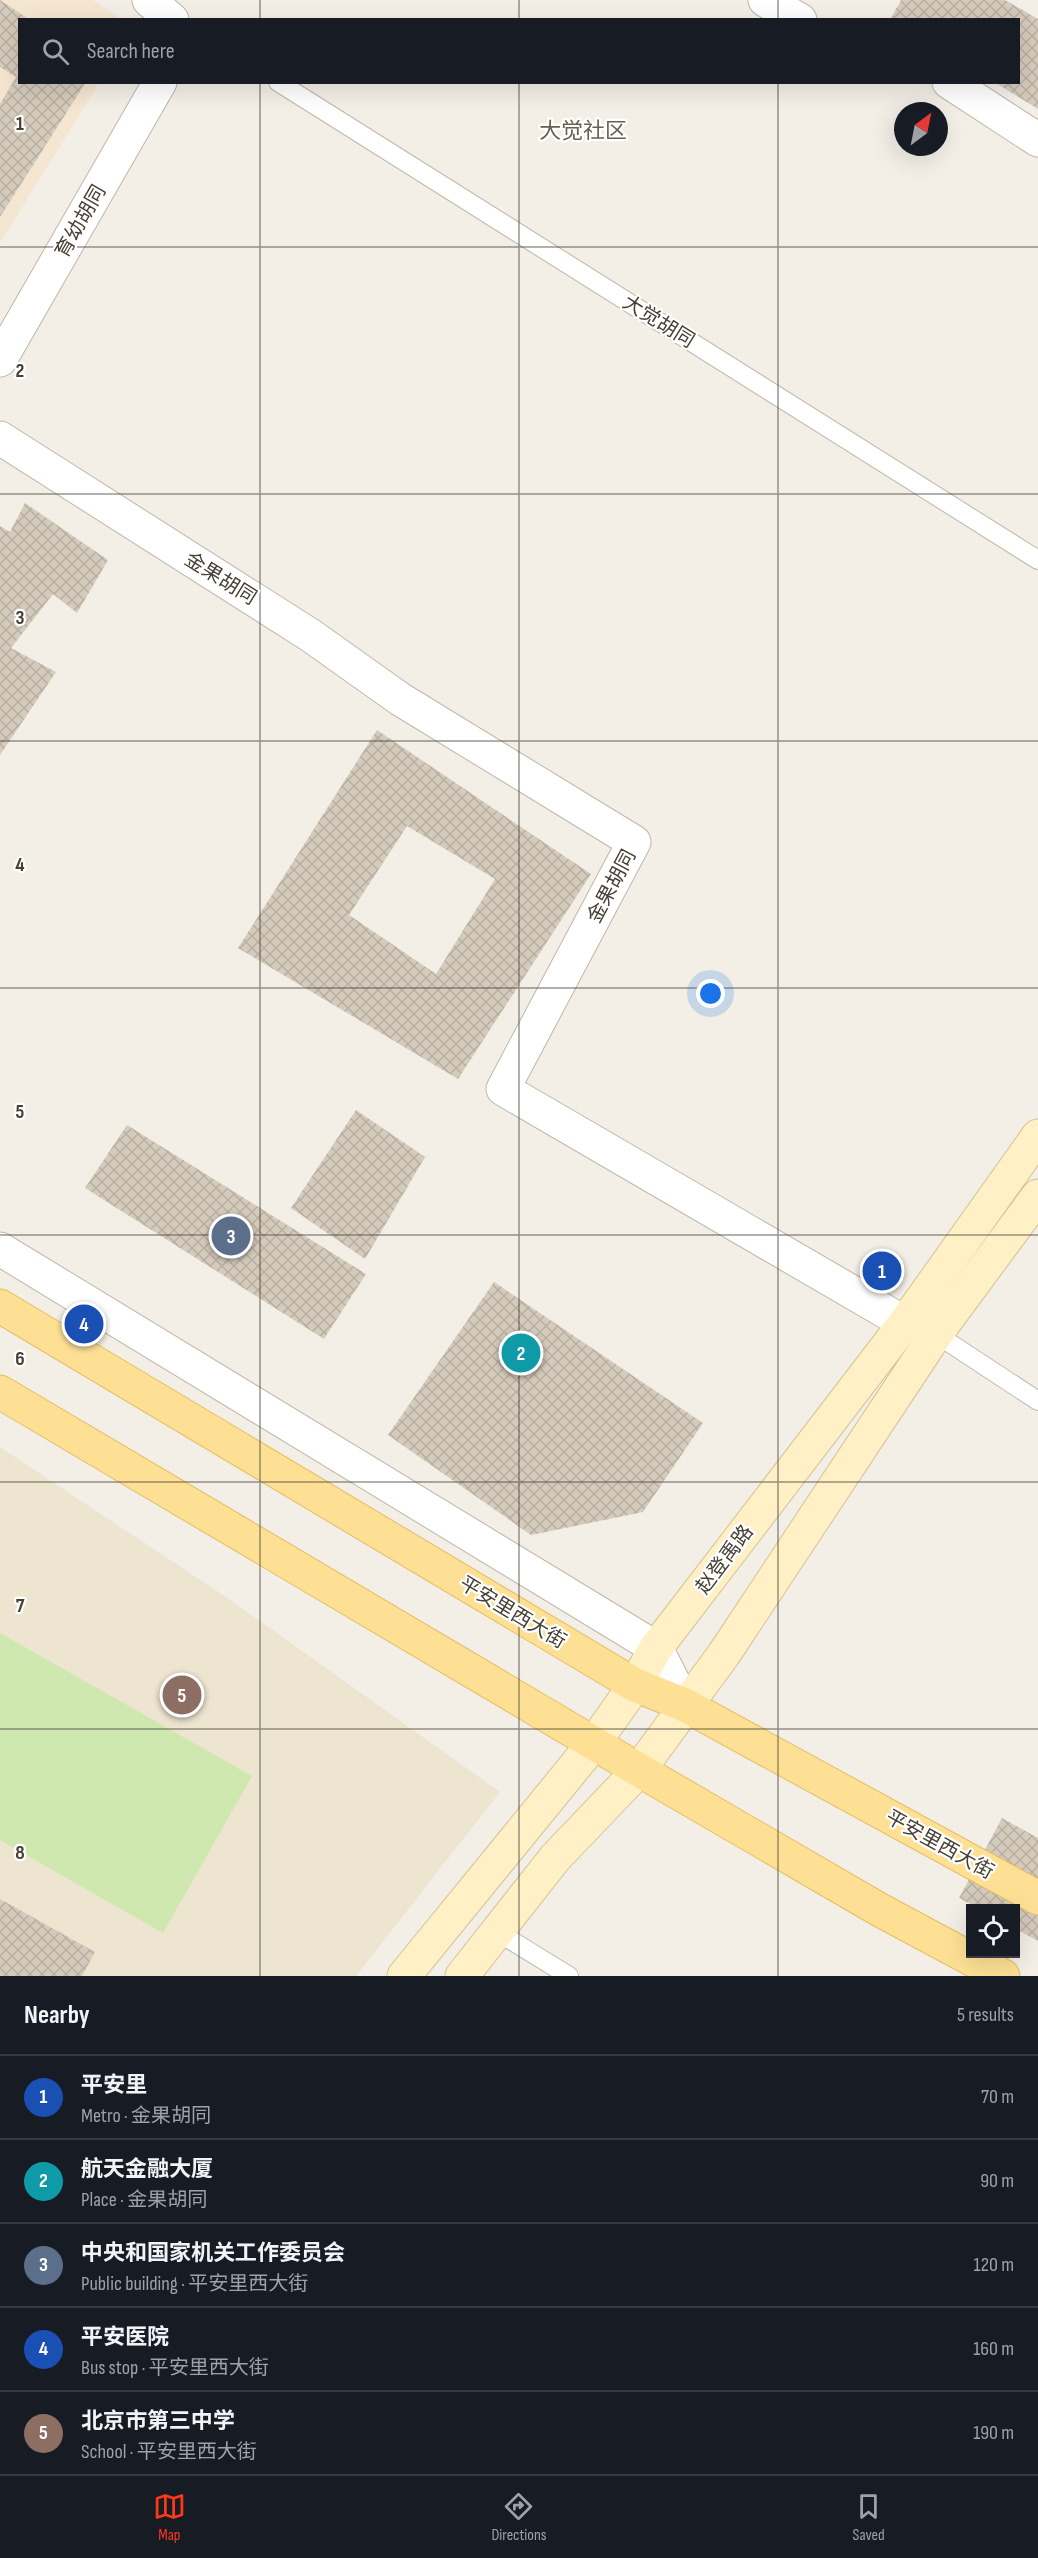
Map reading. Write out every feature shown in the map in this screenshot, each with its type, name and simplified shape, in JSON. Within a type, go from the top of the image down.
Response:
[{"type":"main road","name":"赵登禹路","points":[[404,1976],[594,1743],[635,1685],[656,1648],[905,1323],[1038,1136]]},
{"type":"main road","points":[[462,1976],[555,1858],[639,1770],[724,1654],[936,1334],[1038,1196]]},
{"type":"main road","name":"平安里西大街","points":[[0,1306],[635,1685],[685,1705],[1038,1898]]},
{"type":"main road","points":[[0,1392],[639,1770],[880,1910],[1003,1976]]},
{"type":"street","points":[[149,0],[170,18]]},
{"type":"street","points":[[765,0],[796,18]]},
{"type":"street","name":"育幼胡同","points":[[0,360],[159,84]]},
{"type":"street","points":[[952,84],[1038,140]]},
{"type":"street","name":"金果胡同","points":[[0,438],[310,634],[400,699],[634,842],[503,1089],[905,1323]]},
{"type":"street","points":[[0,1248],[656,1648],[685,1705]]},
{"type":"lane","name":"大觉胡同","points":[[281,84],[1038,560]]},
{"type":"lane","points":[[936,1334],[1038,1401]]},
{"type":"lane","points":[[496,1931],[569,1976]]},
{"type":"shaded area","points":[[0,0],[93,0],[119,18],[18,18],[18,84],[98,84],[0,243]]},
{"type":"shaded area","points":[[0,1447],[229,1599],[500,1792],[356,1976],[0,1976]]},
{"type":"green space","points":[[0,1633],[252,1776],[163,1933],[0,1840]]},
{"type":"building","points":[[0,0],[27,18],[18,18],[18,84],[85,84],[0,217],[0,104],[16,77],[0,67]]},
{"type":"building","points":[[901,0],[1005,0],[1038,19],[1038,109],[997,84],[1020,84],[1020,18],[891,18]]},
{"type":"building","points":[[25,503],[108,560],[77,613],[53,594],[11,648],[56,672],[0,755],[0,526],[10,532]]},
{"type":"building","points":[[377,730],[591,874],[458,1079],[238,948]],"holes":[[[407,826],[495,879],[436,974],[349,915]]]},
{"type":"building","points":[[356,1110],[425,1157],[365,1259],[291,1208]]},
{"type":"building","points":[[127,1125],[366,1274],[324,1339],[85,1188]]},
{"type":"building","points":[[494,1282],[703,1423],[643,1512],[531,1535],[388,1435]]},
{"type":"building","points":[[1002,1818],[1038,1838],[1038,1941],[1020,1931],[1020,1904],[970,1904],[959,1898]]},
{"type":"building","points":[[0,1899],[95,1952],[82,1976],[0,1976]]},
{"type":"place","name":"中央和国家机关工作委员会","points":[[231,1236]]},
{"type":"place","name":"平安里","points":[[882,1271]]},
{"type":"place","name":"平安医院","points":[[84,1324]]},
{"type":"place","name":"航天金融大厦","points":[[521,1353]]},
{"type":"place","name":"北京市第三中学","points":[[182,1695]]},
{"type":"district","name":"大觉社区","points":[[583,130]]}]
